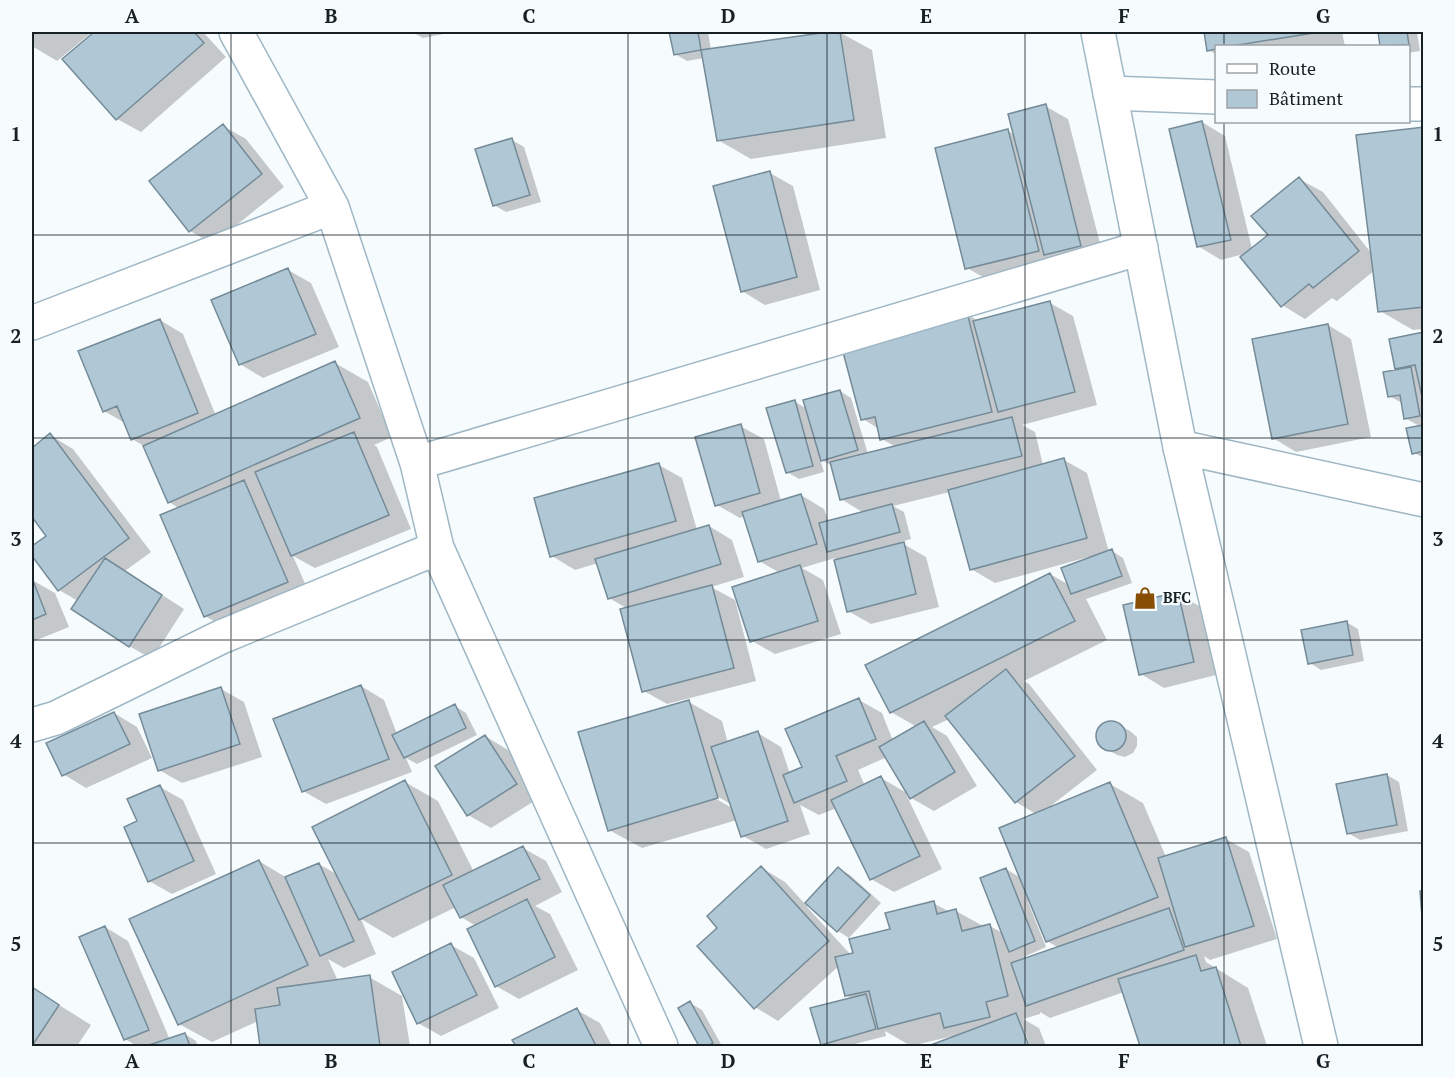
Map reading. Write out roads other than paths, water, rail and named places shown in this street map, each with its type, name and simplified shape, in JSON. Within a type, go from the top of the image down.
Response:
[{"type":"street","points":[[236,32],[332,207],[417,463],[437,548],[661,1047]]},
{"type":"street","points":[[1098,32],[1180,447],[1321,1047]]},
{"type":"street","points":[[1110,93],[1215,97]]},
{"type":"street","points":[[32,322],[332,207]]},
{"type":"street","points":[[417,463],[1141,248]]},
{"type":"street","points":[[1180,447],[1424,500]]},
{"type":"street","points":[[32,725],[56,718],[221,638],[437,548]]},
{"type":"place","name":"BFC","points":[[1145,598]]}]
